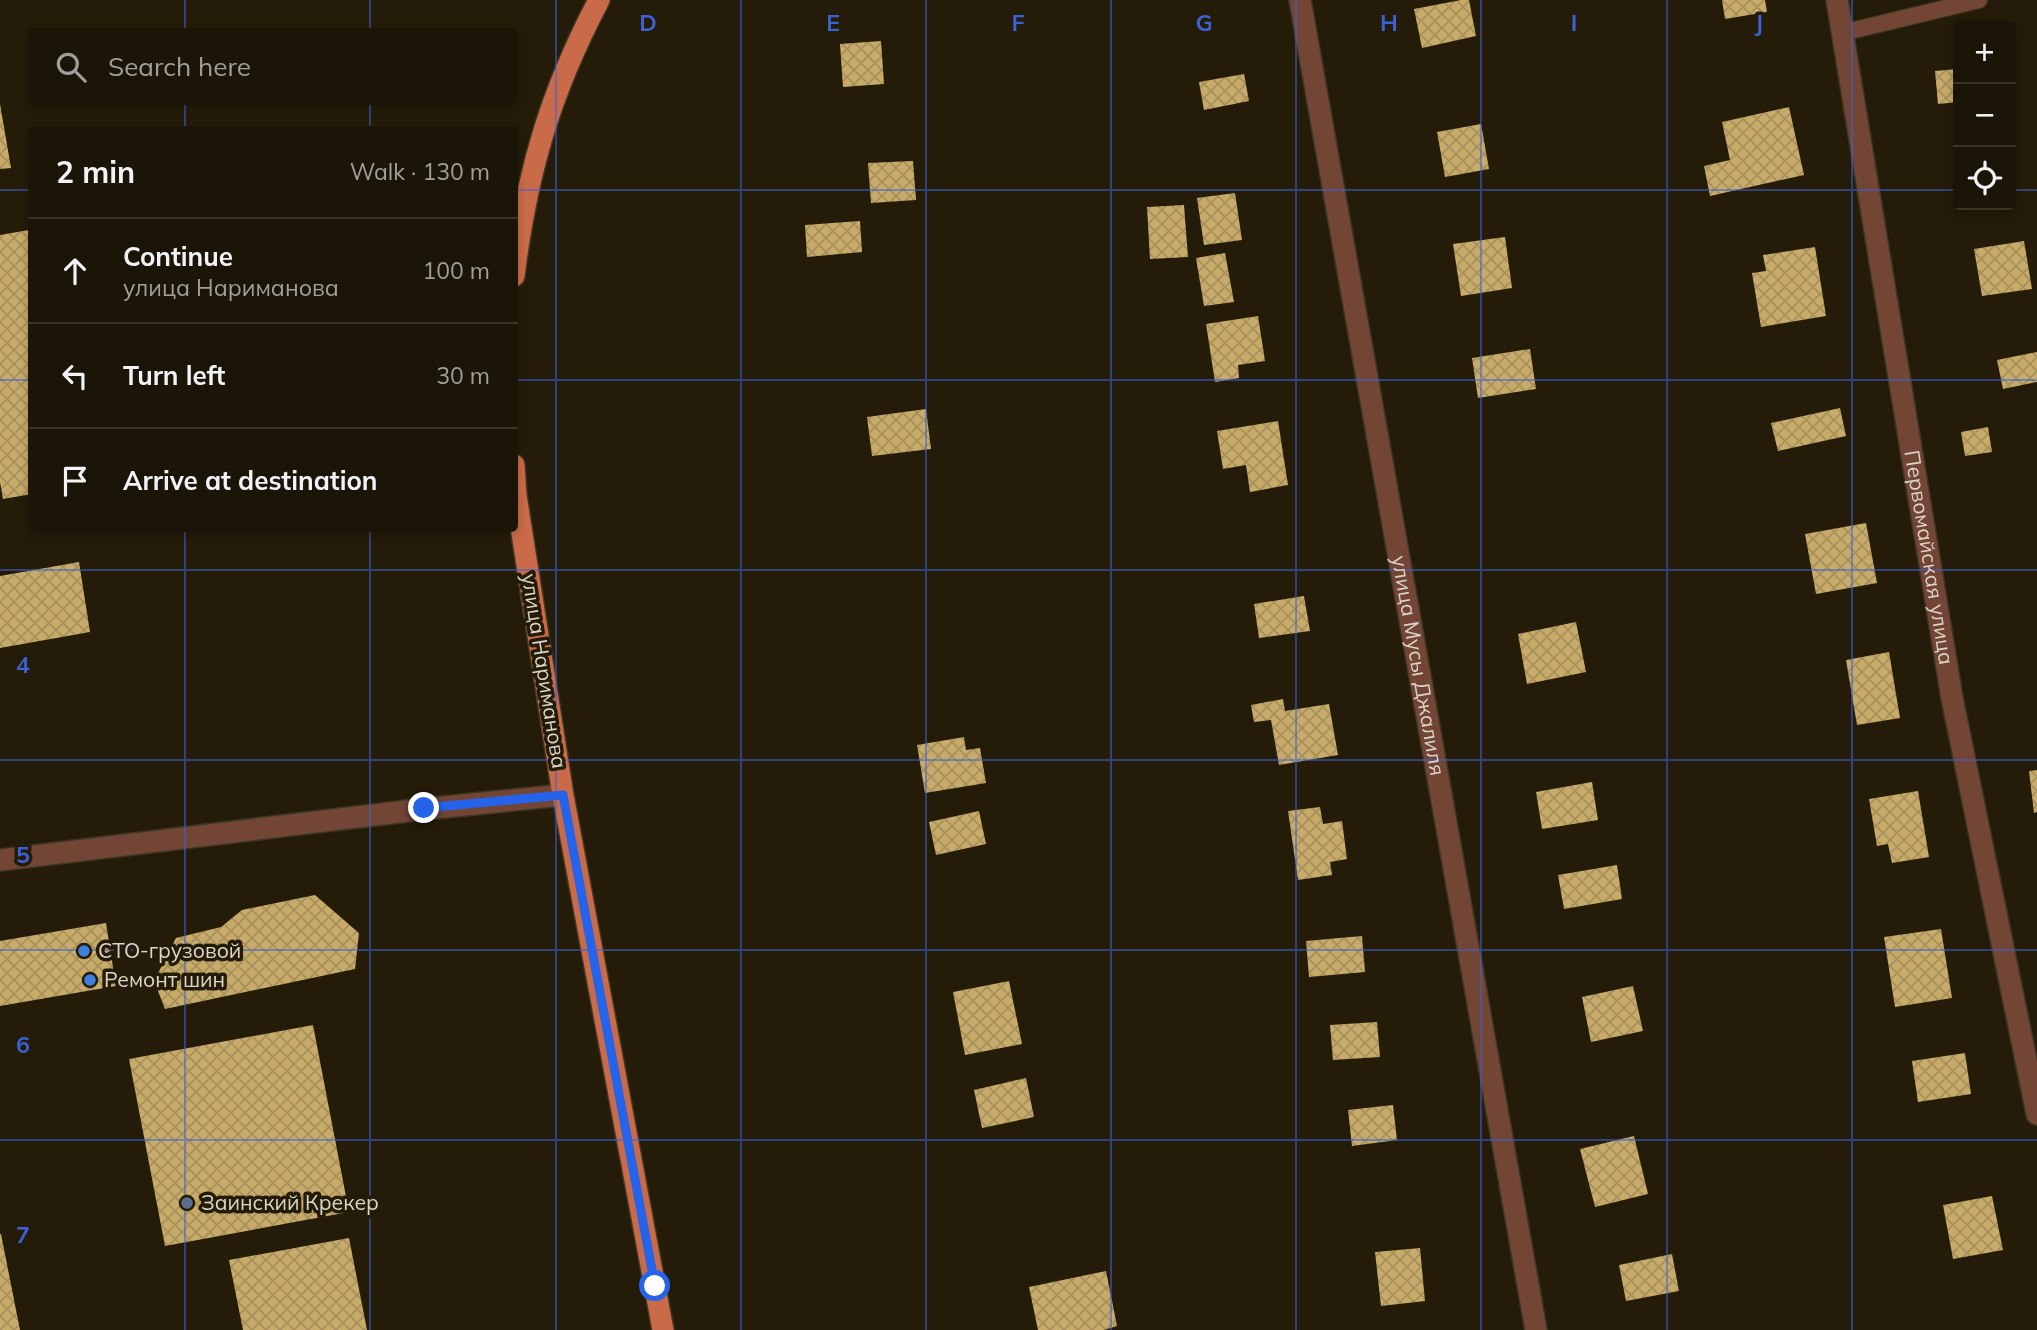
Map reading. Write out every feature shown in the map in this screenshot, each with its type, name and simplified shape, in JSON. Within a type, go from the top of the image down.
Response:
[{"type":"main road","points":[[518,249],[524,208],[545,121],[565,68],[599,0]]},
{"type":"main road","name":"улица Нариманова","points":[[518,508],[563,795],[663,1330]]},
{"type":"street","name":"улица Мусы Джалиля","points":[[1300,0],[1536,1330]]},
{"type":"street","name":"Первомайская улица","points":[[1837,0],[1952,698],[2037,1114]]},
{"type":"street","points":[[0,860],[424,808],[563,795]]},
{"type":"lane","points":[[1842,33],[1979,0]]},
{"type":"building","points":[[1469,0],[1476,36],[1422,48],[1414,9]]},
{"type":"building","points":[[1722,0],[1765,0],[1767,12],[1725,19]]},
{"type":"building","points":[[881,41],[884,84],[843,87],[840,44]]},
{"type":"building","points":[[1953,69],[1953,102],[1938,104],[1935,71]]},
{"type":"building","points":[[1244,74],[1249,101],[1204,110],[1199,82]]},
{"type":"building","points":[[0,104],[11,168],[0,169]]},
{"type":"building","points":[[1789,107],[1804,175],[1710,196],[1704,166],[1730,160],[1722,122]]},
{"type":"building","points":[[1481,124],[1489,169],[1445,177],[1437,132]]},
{"type":"building","points":[[913,161],[916,200],[871,203],[868,163]]},
{"type":"building","points":[[1235,193],[1242,240],[1204,245],[1197,198]]},
{"type":"building","points":[[1184,205],[1188,257],[1150,259],[1147,207]]},
{"type":"building","points":[[860,221],[862,252],[807,257],[805,225]]},
{"type":"building","points":[[28,230],[28,495],[3,499],[0,482],[0,235]]},
{"type":"building","points":[[1505,237],[1512,288],[1461,296],[1453,244]]},
{"type":"building","points":[[2024,241],[2032,289],[1982,296],[1974,249]]},
{"type":"building","points":[[1815,247],[1826,316],[1761,327],[1752,273],[1766,271],[1763,255]]},
{"type":"building","points":[[1225,253],[1234,302],[1204,306],[1196,258]]},
{"type":"building","points":[[1258,316],[1265,361],[1238,365],[1239,378],[1215,382],[1206,324]]},
{"type":"building","points":[[1530,349],[1536,389],[1478,398],[1472,358]]},
{"type":"building","points":[[2037,352],[2037,382],[2003,389],[1997,360]]},
{"type":"building","points":[[1840,408],[1846,436],[1778,451],[1771,423]]},
{"type":"building","points":[[926,409],[931,449],[872,456],[867,417]]},
{"type":"building","points":[[1278,421],[1288,485],[1250,492],[1246,465],[1223,469],[1217,431]]},
{"type":"building","points":[[1988,427],[1992,452],[1965,456],[1961,432]]},
{"type":"building","points":[[1866,523],[1877,583],[1816,594],[1805,534]]},
{"type":"building","points":[[79,562],[90,632],[0,648],[0,576]]},
{"type":"building","points":[[1304,596],[1310,631],[1259,638],[1254,604]]},
{"type":"building","points":[[1576,622],[1586,672],[1527,684],[1518,634]]},
{"type":"building","points":[[1889,652],[1900,718],[1857,725],[1846,660]]},
{"type":"building","points":[[1283,699],[1285,711],[1329,704],[1338,755],[1279,765],[1271,720],[1254,722],[1251,705]]},
{"type":"building","points":[[964,737],[966,750],[980,748],[986,783],[925,793],[917,745]]},
{"type":"building","points":[[2037,770],[2037,812],[2034,813],[2029,771]]},
{"type":"building","points":[[1592,782],[1598,820],[1542,829],[1536,792]]},
{"type":"building","points":[[1918,791],[1929,857],[1892,863],[1888,844],[1877,846],[1869,799]]},
{"type":"building","points":[[1320,807],[1323,824],[1342,821],[1347,859],[1330,862],[1332,875],[1298,880],[1288,811]]},
{"type":"building","points":[[979,811],[986,844],[936,855],[929,822]]},
{"type":"building","points":[[1617,865],[1622,899],[1564,909],[1558,875]]},
{"type":"building","points":[[315,895],[359,933],[355,969],[165,1009],[154,981],[176,938],[221,927],[242,910]]},
{"type":"building","points":[[106,923],[116,986],[0,1006],[0,941]]},
{"type":"building","points":[[1941,929],[1952,998],[1895,1007],[1884,937]]},
{"type":"building","points":[[1362,936],[1365,972],[1309,977],[1306,941]]},
{"type":"building","points":[[1009,981],[1022,1044],[965,1055],[953,992]]},
{"type":"building","points":[[1633,986],[1643,1031],[1591,1042],[1582,997]]},
{"type":"building","points":[[1377,1022],[1380,1057],[1333,1060],[1330,1025]]},
{"type":"building","points":[[313,1025],[349,1212],[165,1246],[129,1059]]},
{"type":"building","points":[[1965,1053],[1971,1094],[1918,1102],[1912,1061]]},
{"type":"building","points":[[1026,1078],[1034,1117],[982,1128],[974,1090]]},
{"type":"building","points":[[1393,1105],[1397,1140],[1352,1146],[1348,1110]]},
{"type":"building","points":[[1634,1136],[1648,1194],[1595,1207],[1580,1149]]},
{"type":"building","points":[[1992,1196],[2003,1250],[1953,1259],[1943,1205]]},
{"type":"building","points":[[1,1234],[20,1330],[0,1330]]},
{"type":"building","points":[[349,1238],[367,1330],[243,1330],[229,1260]]},
{"type":"building","points":[[1420,1248],[1425,1301],[1381,1306],[1375,1252]]},
{"type":"building","points":[[1672,1254],[1679,1291],[1626,1301],[1619,1265]]},
{"type":"building","points":[[1106,1271],[1117,1326],[1104,1330],[1038,1330],[1029,1287]]},
{"type":"place","name":"СТО-грузовой","points":[[84,951]]},
{"type":"place","name":"Ремонт шин","points":[[90,980]]},
{"type":"place","name":"Заинский Крекер","points":[[187,1203]]},
{"type":"route","points":[[424,808],[563,795],[655,1286]]}]
